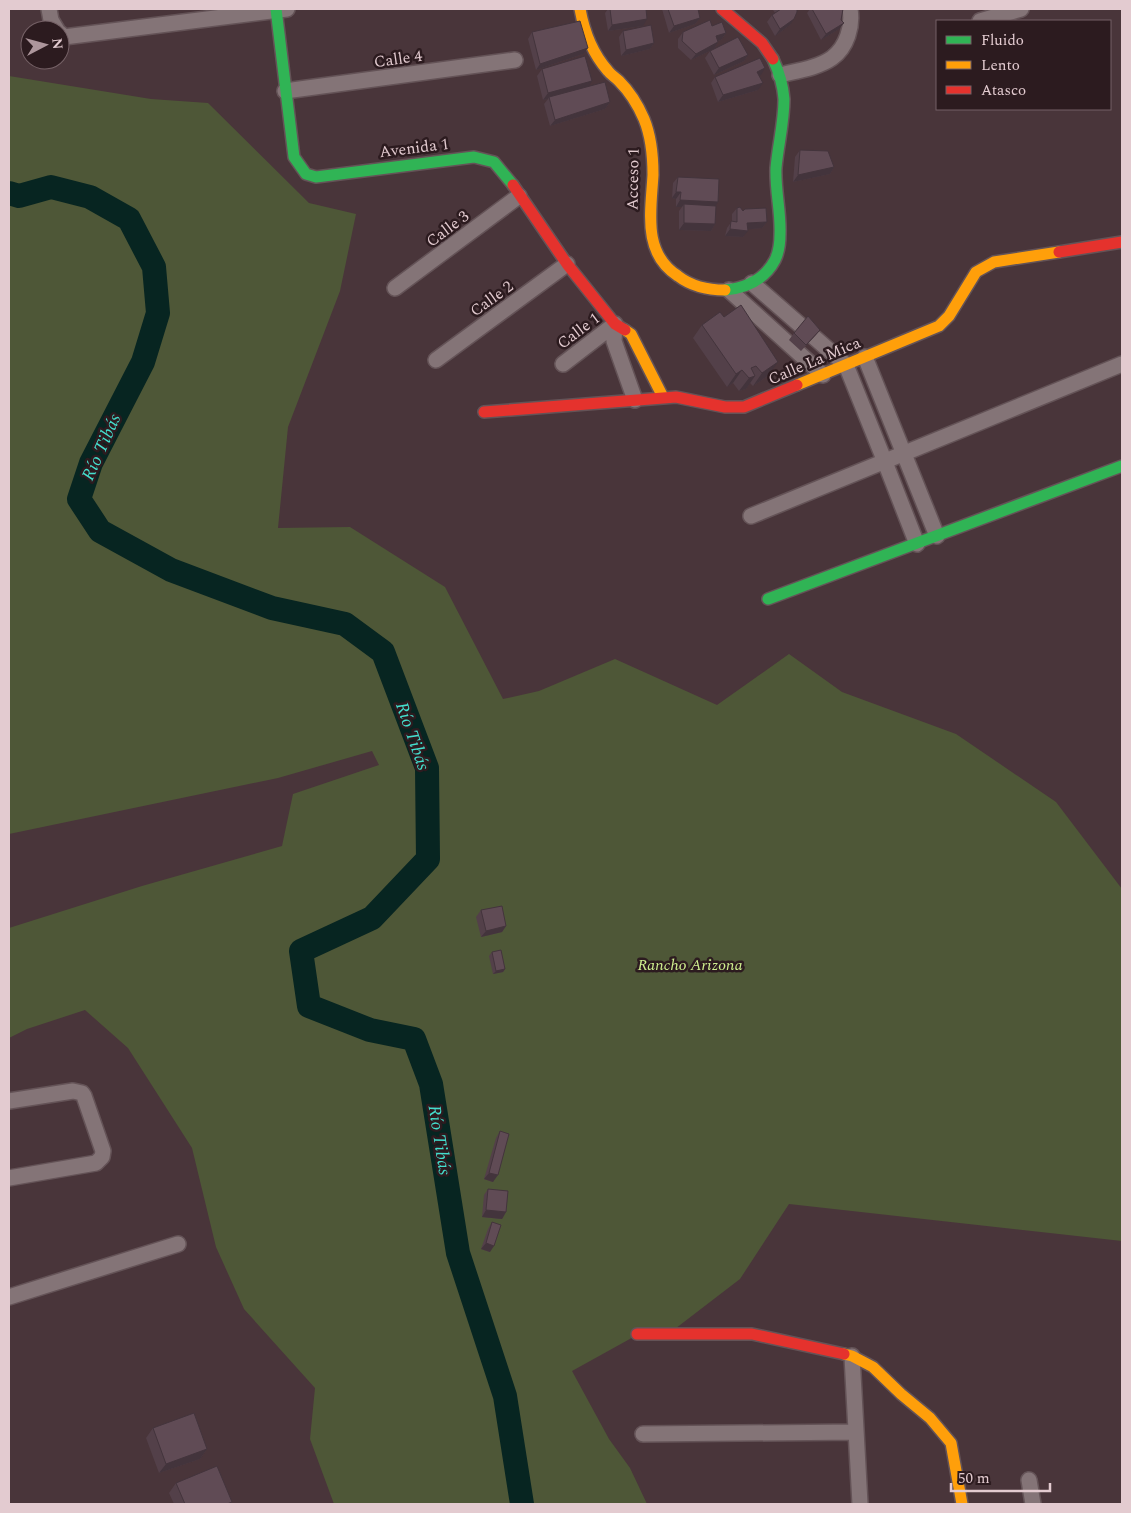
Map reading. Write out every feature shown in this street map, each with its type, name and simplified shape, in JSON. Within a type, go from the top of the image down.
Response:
[{"type":"street","points":[[70,32],[280,9]]},
{"type":"street","name":"Avenida 1","points":[[280,9],[285,91],[294,157],[306,174],[316,177],[474,157],[494,162],[567,264],[614,324],[631,334],[663,397]]},
{"type":"street","name":"Acceso 1","points":[[580,9],[583,26],[597,56],[608,72],[619,81],[636,104],[644,118],[649,133],[653,161],[650,230],[660,258],[670,270],[683,280],[700,287],[729,290],[752,283],[762,277],[776,259],[781,238],[775,184],[778,144],[785,101],[780,75],[773,57],[761,42],[722,9]]},
{"type":"street","points":[[780,75],[816,65],[832,58],[846,40],[850,28],[850,9]]},
{"type":"street","points":[[983,20],[1021,9]]},
{"type":"street","name":"Calle 4","points":[[285,91],[515,60]]},
{"type":"street","name":"Calle 3","points":[[395,288],[519,196]]},
{"type":"street","name":"Calle La Mica","points":[[484,412],[663,397],[676,397],[725,407],[744,408],[939,326],[948,316],[976,272],[994,262],[1122,242]]},
{"type":"street","name":"Calle 2","points":[[436,360],[567,264]]},
{"type":"street","points":[[752,283],[846,365],[917,544]]},
{"type":"street","points":[[729,290],[823,375]]},
{"type":"street","points":[[614,324],[614,341],[635,400]]},
{"type":"street","name":"Calle 1","points":[[563,364],[614,324]]},
{"type":"street","points":[[865,357],[937,536]]},
{"type":"street","points":[[751,516],[1122,364]]},
{"type":"street","points":[[768,599],[1122,466]]},
{"type":"street","points":[[9,1101],[73,1091],[82,1093],[102,1151],[102,1157],[96,1163],[9,1178]]},
{"type":"street","points":[[9,1297],[178,1244]]},
{"type":"street","points":[[637,1334],[752,1334],[826,1348],[852,1356],[874,1367],[901,1394],[930,1418],[951,1443],[962,1504]]},
{"type":"street","points":[[852,1356],[860,1504]]},
{"type":"street","points":[[643,1434],[856,1432]]},
{"type":"street","points":[[1029,1480],[1033,1504]]},
{"type":"green space","name":"Rancho Arizona","points":[[9,76],[151,99],[208,103],[309,203],[356,214],[340,291],[288,427],[278,528],[350,527],[445,587],[503,699],[539,691],[615,659],[717,705],[789,654],[842,692],[956,734],[1056,802],[1122,889],[1122,1241],[789,1204],[740,1279],[667,1335],[637,1335],[572,1371],[609,1439],[630,1468],[647,1504],[334,1504],[310,1439],[315,1388],[244,1309],[216,1247],[192,1148],[128,1048],[85,1010],[27,1029],[9,1038],[9,928],[142,886],[282,846],[293,794],[379,765],[372,751],[278,778],[9,834]]},
{"type":"building","points":[[610,9],[646,9],[647,19],[612,25]]},
{"type":"building","points":[[668,9],[698,9],[700,18],[674,26]]},
{"type":"building","points":[[781,9],[797,9],[797,12],[794,19],[780,29],[772,15]]},
{"type":"building","points":[[812,9],[843,9],[841,20],[844,23],[826,34]]},
{"type":"building","points":[[710,20],[712,26],[722,22],[726,33],[716,36],[718,42],[696,54],[682,41],[683,32]]},
{"type":"building","points":[[580,21],[588,48],[540,64],[532,32]]},
{"type":"building","points":[[651,25],[654,43],[626,50],[623,31]]},
{"type":"building","points":[[738,37],[748,55],[719,68],[710,51]]},
{"type":"building","points":[[585,56],[592,81],[548,93],[542,69]]},
{"type":"building","points":[[760,58],[765,68],[757,72],[763,83],[723,95],[715,77]]},
{"type":"building","points":[[605,82],[610,102],[555,120],[549,97]]},
{"type":"building","points":[[800,150],[828,151],[834,167],[798,175]]},
{"type":"building","points":[[678,177],[719,179],[718,202],[680,200],[681,192],[676,192]]},
{"type":"building","points":[[684,204],[716,206],[715,224],[684,223]]},
{"type":"building","points":[[740,207],[743,211],[745,209],[766,208],[767,222],[747,223],[748,231],[730,229],[731,221],[737,222],[737,208]]},
{"type":"building","points":[[741,305],[778,362],[762,373],[756,366],[751,368],[755,376],[749,378],[742,370],[736,374],[702,325],[720,312],[724,317]]},
{"type":"building","points":[[808,316],[820,330],[806,345],[794,333]]},
{"type":"building","points":[[502,906],[506,926],[486,931],[481,910]]},
{"type":"building","points":[[501,950],[505,969],[496,971],[492,952]]},
{"type":"building","points":[[500,1131],[509,1134],[498,1175],[489,1173]]},
{"type":"building","points":[[488,1189],[508,1191],[506,1212],[486,1210]]},
{"type":"building","points":[[492,1222],[501,1225],[494,1246],[486,1243]]},
{"type":"building","points":[[194,1413],[207,1449],[166,1464],[153,1428]]},
{"type":"building","points":[[217,1466],[232,1502],[227,1504],[185,1504],[176,1483]]},
{"type":"waterway","name":"Río Tibás","points":[[9,193],[19,196],[51,187],[90,197],[129,219],[154,267],[158,313],[143,362],[91,463],[79,499],[100,531],[171,570],[272,608],[345,624],[383,652],[427,768],[428,859],[372,918],[301,951],[309,1006],[370,1030],[414,1039],[431,1084],[458,1253],[505,1396],[522,1504]]},
{"type":"traffic: fast","points":[[276,9],[294,157],[306,174],[316,177],[474,157],[494,162],[513,185]]},
{"type":"traffic: fast","points":[[725,290],[747,285],[760,277],[771,267],[778,250],[780,226],[776,168],[784,99],[783,89],[773,59]]},
{"type":"traffic: fast","points":[[768,599],[1122,466]]},
{"type":"traffic: slow","points":[[580,9],[584,26],[598,57],[630,94],[644,119],[650,139],[653,161],[651,230],[659,256],[667,267],[688,282],[706,288],[725,290]]},
{"type":"traffic: slow","points":[[797,385],[939,326],[949,316],[976,272],[994,262],[1059,252]]},
{"type":"traffic: slow","points":[[625,330],[631,334],[663,397]]},
{"type":"traffic: slow","points":[[844,1354],[873,1367],[930,1418],[951,1443],[962,1504]]},
{"type":"traffic: jam","points":[[722,9],[762,43],[773,59]]},
{"type":"traffic: jam","points":[[513,185],[567,264],[615,324],[625,330]]},
{"type":"traffic: jam","points":[[1059,252],[1122,242]]},
{"type":"traffic: jam","points":[[484,412],[676,397],[725,407],[744,407],[797,385]]},
{"type":"traffic: jam","points":[[637,1334],[752,1334],[844,1354]]}]
